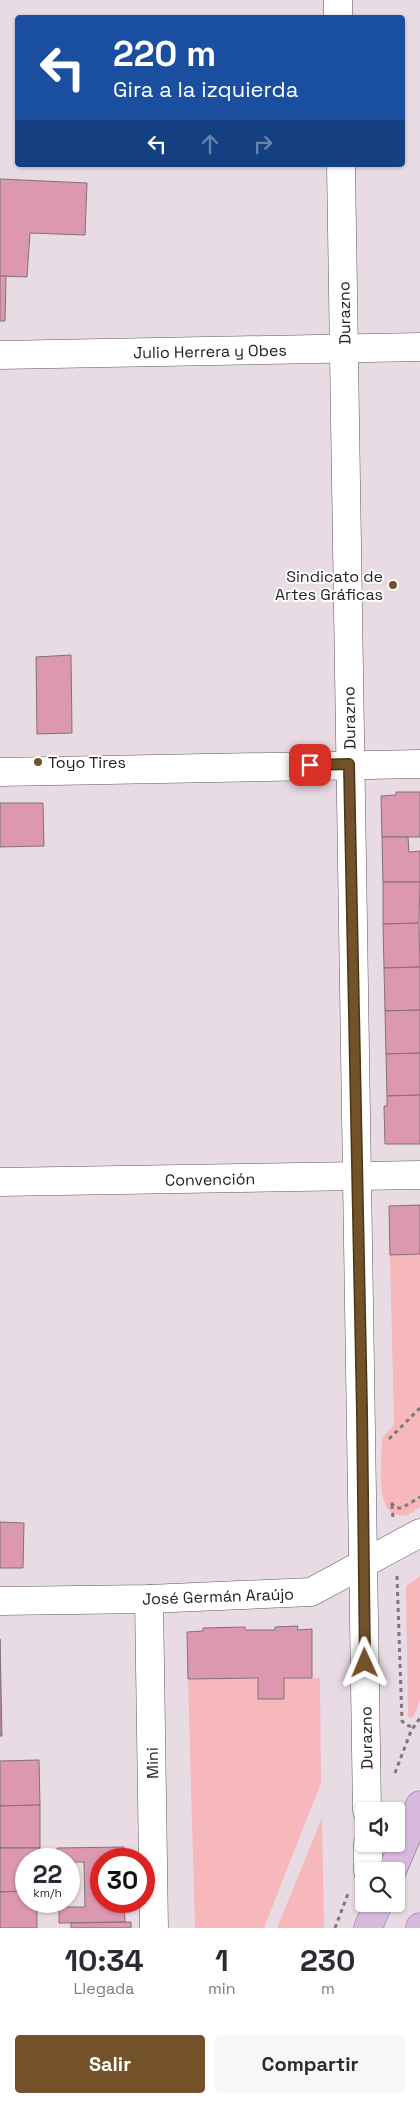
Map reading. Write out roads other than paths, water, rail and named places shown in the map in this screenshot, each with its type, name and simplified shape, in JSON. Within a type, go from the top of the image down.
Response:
[{"type":"main road","points":[[396,1862],[420,1805]]},
{"type":"main road","points":[[368,1928],[375,1912]]},
{"type":"street","points":[[338,0],[338,15]]},
{"type":"street","name":"Durazno","points":[[341,167],[345,348],[349,764],[365,1564],[367,1802]]},
{"type":"street","name":"Julio Herrera y Obes","points":[[0,355],[420,347]]},
{"type":"street","points":[[0,772],[420,764]]},
{"type":"street","name":"Convención","points":[[0,1182],[420,1176]]},
{"type":"street","name":"José Germán Araújo","points":[[0,1601],[149,1599],[311,1592],[420,1533]]},
{"type":"street","name":"Mini","points":[[149,1599],[154,1928]]},
{"type":"street","points":[[368,1912],[368,1928]]},
{"type":"place","name":"Sindicato de Artes Gráficas","points":[[393,585]]},
{"type":"place","name":"Toyo Tires","points":[[38,762]]}]
